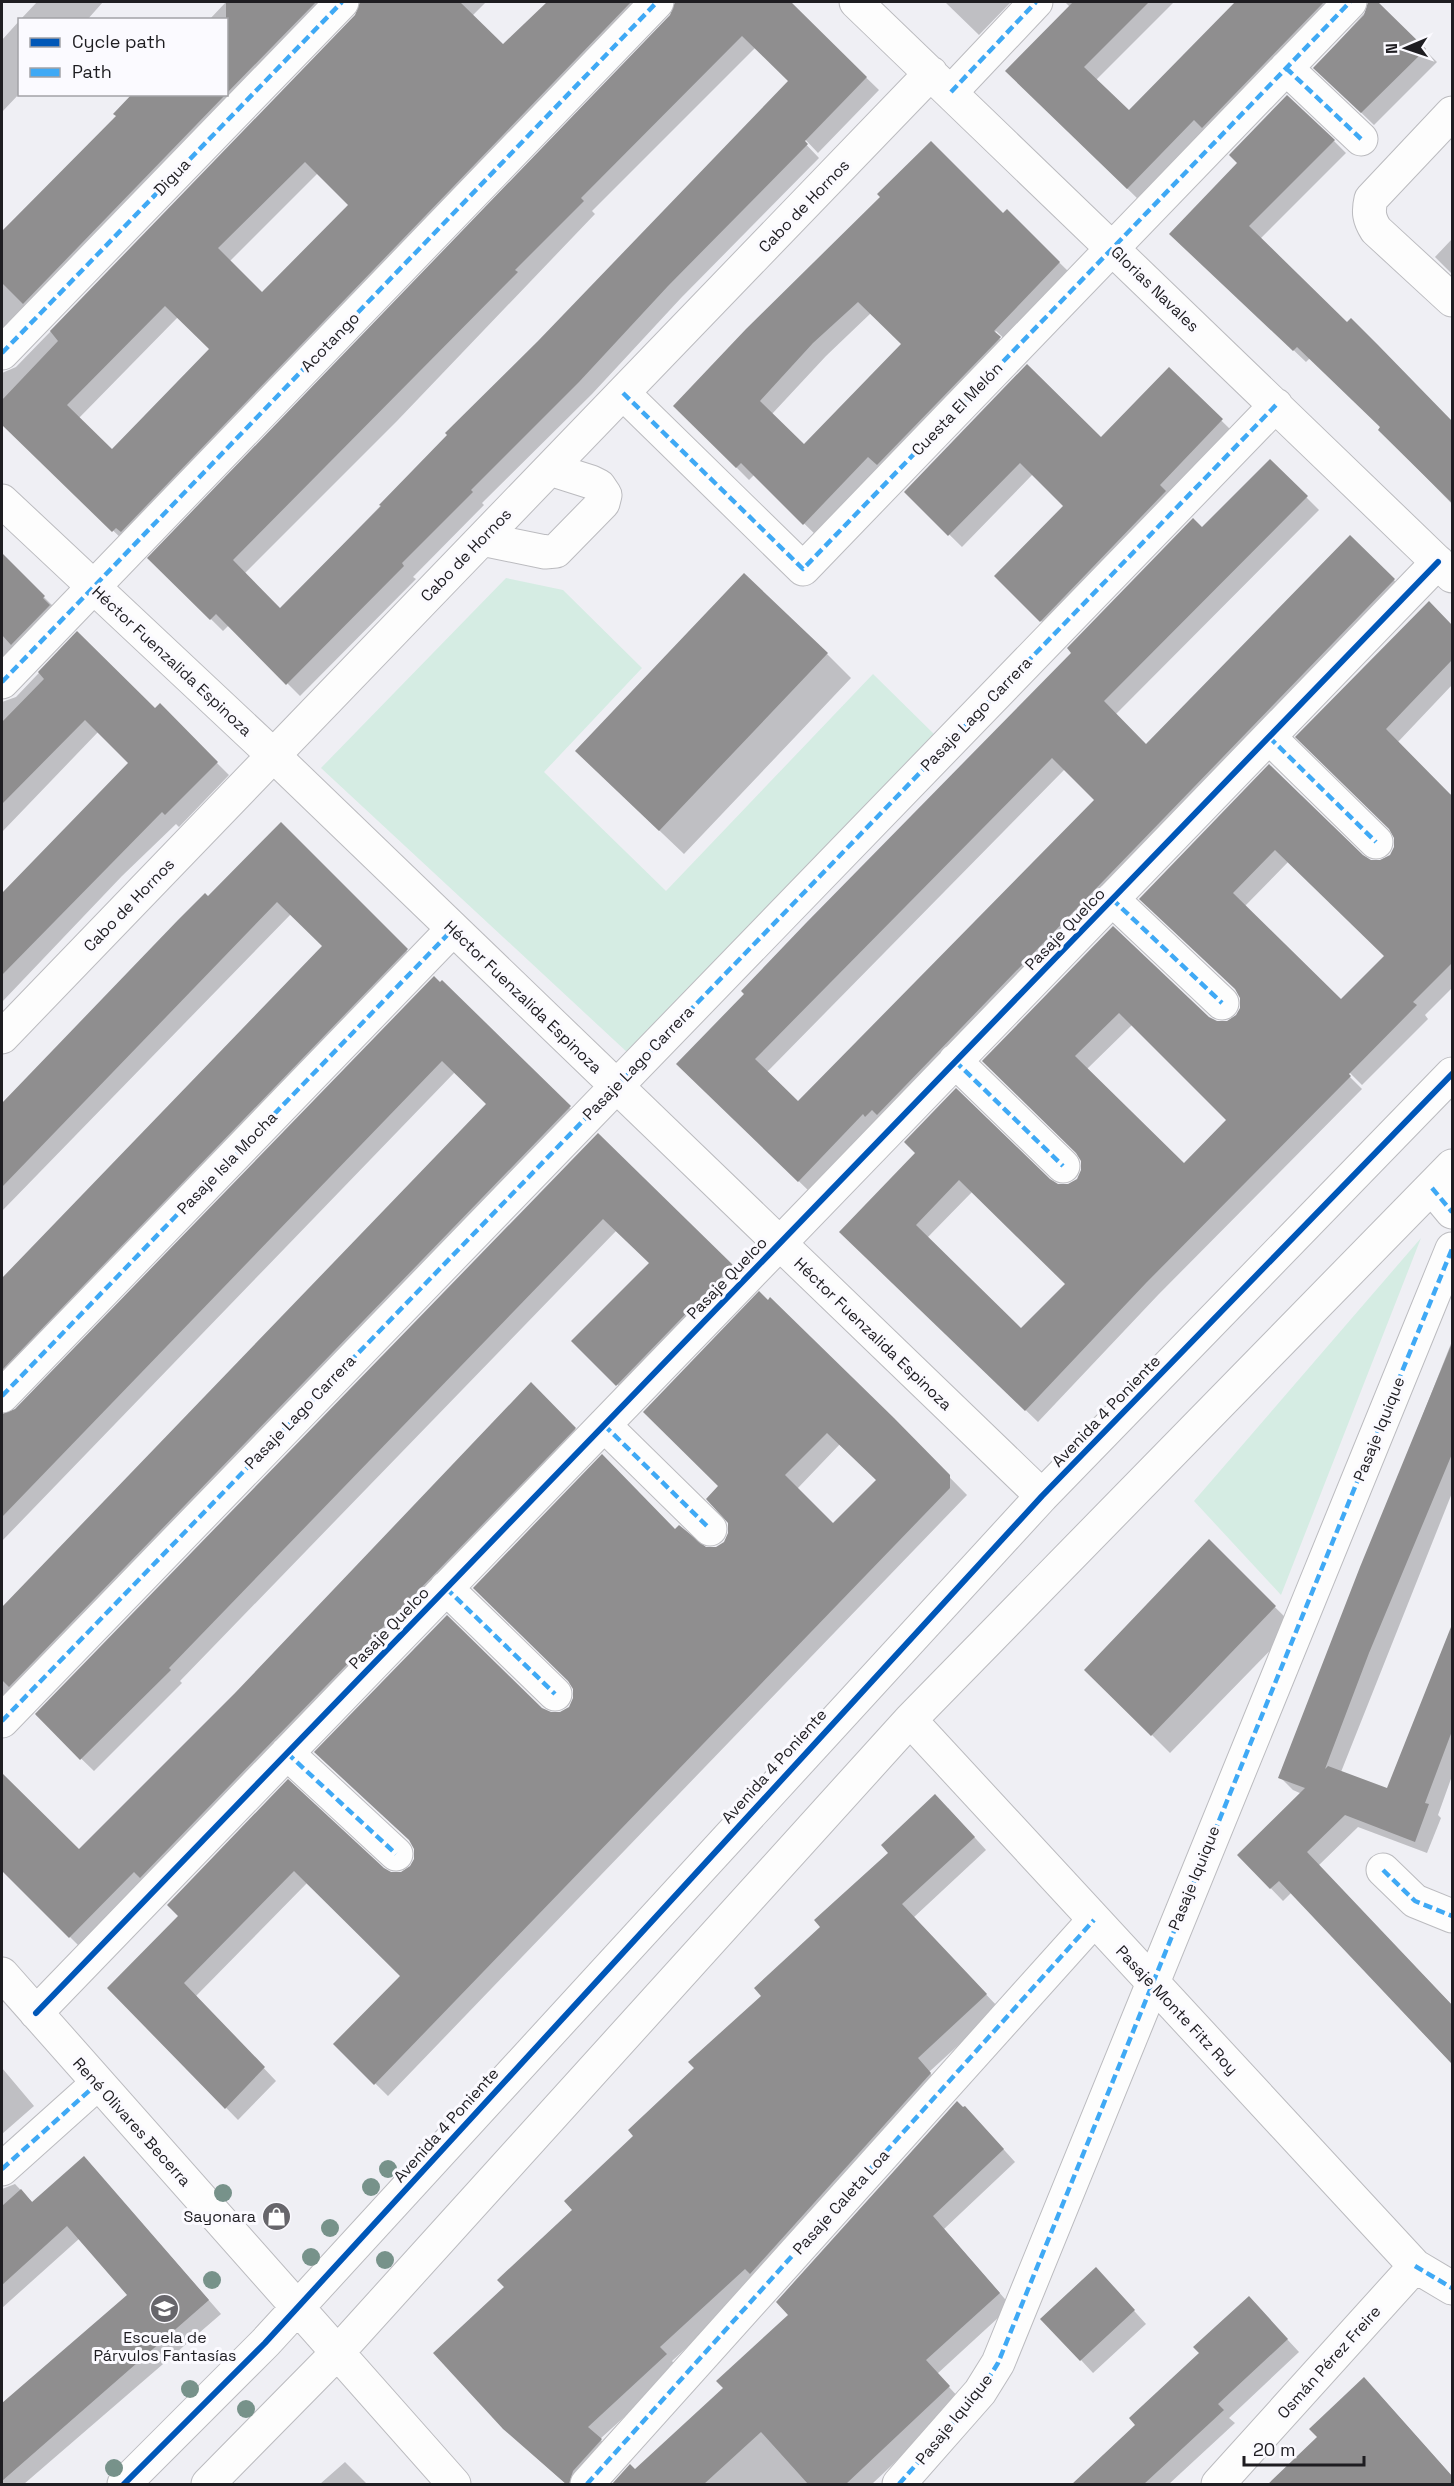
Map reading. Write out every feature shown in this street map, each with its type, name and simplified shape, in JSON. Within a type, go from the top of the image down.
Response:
[{"type":"street","name":"Digua","points":[[2,352],[342,2]]},
{"type":"street","name":"Acotango","points":[[2,682],[657,2]]},
{"type":"street","name":"Glorias Navales","points":[[856,2],[1445,569]]},
{"type":"street","name":"Cabo de Hornos","points":[[2,1037],[623,393],[941,83],[1035,2]]},
{"type":"street","name":"Cuesta El Melón","points":[[623,393],[803,569],[1350,2]]},
{"type":"street","points":[[1286,68],[1361,140]]},
{"type":"street","points":[[1452,113],[1371,199],[1368,209],[1370,220],[1376,230],[1452,300]]},
{"type":"street","name":"Pasaje Lago Carrera","points":[[2,1721],[1276,405]]},
{"type":"street","points":[[482,539],[545,552],[556,551],[603,503],[605,495],[599,486],[550,469]]},
{"type":"street","name":"Héctor Fuenzalida Espinoza","points":[[2,501],[274,756],[1042,1496]]},
{"type":"street","name":"Pasaje Quelco","points":[[36,2013],[1269,737],[1445,569]]},
{"type":"street","points":[[1269,737],[1376,842]]},
{"type":"street","points":[[1112,899],[1222,1003]]},
{"type":"street","name":"Pasaje Isla Mocha","points":[[2,1396],[453,929]]},
{"type":"street","points":[[955,1061],[1063,1166]]},
{"type":"street","name":"Avenida 4 Poniente","points":[[124,2484],[298,2307],[1042,1496],[1452,1074]]},
{"type":"street","points":[[208,2484],[337,2353],[910,1720],[1446,1189]]},
{"type":"street","name":"Pasaje Iquique","points":[[899,2484],[980,2392],[998,2363],[1452,1249]]},
{"type":"street","points":[[604,1425],[710,1529]]},
{"type":"street","points":[[446,1588],[555,1694]]},
{"type":"street","name":"Pasaje Monte Fitz Roy","points":[[910,1720],[1415,2266],[1452,2288]]},
{"type":"street","points":[[287,1753],[396,1854]]},
{"type":"street","points":[[1383,1870],[1415,1901],[1452,1917],[1452,1887]]},
{"type":"street","name":"Pasaje Caleta Loa","points":[[587,2484],[1094,1920]]},
{"type":"street","name":"René Olivares Becerra","points":[[2,1974],[454,2484]]},
{"type":"street","points":[[2,2169],[98,2083]]},
{"type":"street","name":"Osmán Pérez Freire","points":[[1218,2484],[1415,2266]]},
{"type":"green space","points":[[506,578],[563,590],[642,668],[544,772],[666,891],[873,674],[937,737],[628,1053],[321,768]]},
{"type":"green space","points":[[1421,1238],[1281,1595],[1194,1501]]},
{"type":"building","points":[[226,2],[316,2],[228,92],[228,18],[226,18]]},
{"type":"building","points":[[360,2],[460,2],[503,44],[547,2],[631,2],[121,532],[116,528],[112,532],[2,425],[2,400],[58,341],[50,331],[355,15]],"holes":[[[305,162],[348,205],[262,292],[218,248]],[[165,306],[209,349],[112,449],[67,405]]]},
{"type":"building","points":[[675,2],[791,2],[867,77],[805,141],[808,144],[668,286],[579,382],[471,490],[473,492],[402,563],[404,566],[286,685],[216,614],[210,620],[147,558],[670,15]],"holes":[[[742,36],[788,81],[538,341],[445,433],[447,435],[379,505],[381,506],[280,608],[233,560],[518,272],[515,270],[584,201],[581,198]]]},
{"type":"building","points":[[1073,2],[1149,2],[1084,67],[1129,110],[1235,2],[1324,2],[1202,128],[1194,120],[1127,189],[1005,71]]},
{"type":"building","points":[[1368,2],[1378,2],[1426,49],[1361,113],[1313,68],[1364,15]]},
{"type":"building","points":[[1287,95],[1335,140],[1249,226],[1347,322],[1351,318],[1452,421],[1452,503],[1378,430],[1380,427],[1297,347],[1293,351],[1169,234],[1237,163],[1229,155]]},
{"type":"building","points":[[130,96],[224,96],[23,304],[2,283],[2,231],[116,116],[113,114]]},
{"type":"building","points":[[931,141],[1003,213],[1007,209],[1060,262],[994,331],[1001,337],[877,465],[868,457],[803,525],[741,463],[736,468],[673,406],[746,329],[880,197],[877,194]],"holes":[[[858,302],[901,344],[804,444],[760,401],[813,343]]]},
{"type":"building","points":[[1027,364],[1101,437],[1169,367],[1223,419],[1160,485],[1166,491],[1040,622],[994,576],[1063,506],[1020,463],[948,536],[904,492]]},
{"type":"building","points":[[1270,459],[1308,496],[1104,701],[1146,744],[1350,535],[1395,579],[877,1115],[872,1110],[865,1117],[863,1114],[798,1182],[676,1064],[744,994],[741,991],[806,923],[1071,653],[1067,648],[1193,518],[1202,527]],"holes":[[[1052,758],[1094,800],[798,1101],[755,1059]]]},
{"type":"building","points":[[2,553],[45,596],[43,598],[50,605],[11,645],[2,635]]},
{"type":"building","points":[[744,573],[828,653],[659,831],[575,751]]},
{"type":"building","points":[[1429,601],[1452,625],[1452,660],[1386,729],[1452,796],[1452,963],[1413,1002],[1417,1005],[1349,1074],[1351,1076],[1146,1283],[1025,1411],[839,1232],[915,1153],[904,1142],[956,1088],[1050,1179],[1058,1184],[1068,1184],[1077,1179],[1081,1170],[1081,1161],[1076,1153],[982,1061],[1113,926],[1209,1017],[1217,1021],[1227,1021],[1236,1015],[1240,1008],[1240,998],[1235,989],[1139,899],[1269,764],[1363,855],[1371,860],[1380,860],[1390,855],[1394,847],[1394,838],[1389,829],[1295,737]],"holes":[[[1275,850],[1384,956],[1341,999],[1233,893]],[[1119,1013],[1226,1120],[1184,1163],[1075,1056]],[[959,1180],[1065,1284],[1021,1328],[916,1225]]]},
{"type":"building","points":[[77,631],[155,708],[160,703],[218,762],[165,815],[162,812],[2,975],[2,893],[128,763],[85,720],[2,804],[2,722],[44,679],[38,672]]},
{"type":"building","points":[[281,822],[408,949],[2,1370],[2,1278],[322,946],[277,902],[2,1187],[2,1103],[178,920],[205,893],[208,896]]},
{"type":"building","points":[[434,976],[440,982],[442,980],[571,1106],[9,1687],[2,1680],[2,1607],[486,1104],[442,1061],[2,1517],[2,1414],[15,1409]]},
{"type":"building","points":[[598,1133],[733,1265],[616,1386],[571,1341],[649,1263],[603,1219],[169,1668],[171,1670],[80,1760],[35,1714]]},
{"type":"building","points":[[759,1291],[768,1300],[770,1297],[950,1475],[950,1488],[374,2085],[333,2044],[400,1976],[294,1871],[184,1983],[265,2067],[225,2109],[107,1988],[178,1916],[167,1905],[288,1779],[384,1868],[391,1872],[401,1872],[410,1866],[414,1859],[414,1849],[409,1840],[314,1752],[447,1615],[542,1708],[551,1712],[560,1712],[569,1707],[573,1698],[573,1689],[568,1681],[473,1588],[602,1454],[675,1529],[679,1525],[706,1547],[716,1547],[724,1542],[728,1533],[728,1523],[706,1499],[718,1486],[643,1412]],"holes":[[[827,1433],[876,1480],[833,1523],[785,1475]]]},
{"type":"building","points":[[1452,1343],[1452,1454],[1369,1653],[1325,1769],[1328,1766],[1387,1788],[1451,1627],[1452,1731],[1425,1803],[1429,1804],[1415,1842],[1345,1815],[1307,1852],[1452,2005],[1452,2064],[1279,1881],[1270,1889],[1237,1855],[1305,1788],[1278,1778],[1360,1567]]},
{"type":"building","points":[[531,1382],[576,1428],[140,1878],[134,1872],[69,1938],[2,1871],[2,1773],[79,1849],[235,1693]]},
{"type":"building","points":[[1209,1539],[1276,1606],[1151,1736],[1084,1670]]},
{"type":"building","points":[[935,1794],[975,1837],[902,1904],[987,1994],[918,2058],[931,2073],[750,2274],[745,2269],[660,2347],[667,2354],[588,2427],[602,2439],[573,2471],[569,2484],[566,2484],[503,2429],[433,2353],[504,2287],[497,2280],[572,2210],[564,2201],[633,2136],[628,2130],[694,2068],[688,2062],[761,1996],[754,1988],[820,1927],[814,1920],[888,1853],[881,1845]]},
{"type":"building","points":[[957,2101],[963,2107],[965,2106],[1004,2149],[933,2216],[1000,2293],[926,2360],[950,2386],[846,2484],[808,2484],[761,2432],[704,2484],[612,2484],[630,2464],[635,2469],[723,2388],[716,2381],[788,2315],[776,2302]]},
{"type":"building","points":[[84,2156],[209,2300],[2,2481],[2,2403],[127,2295],[67,2226],[2,2285],[2,2206],[21,2189],[32,2202]]},
{"type":"building","points":[[1096,2267],[1135,2310],[1080,2361],[1040,2319]]},
{"type":"building","points":[[1249,2296],[1288,2339],[1218,2404],[1224,2410],[1144,2484],[1072,2484],[1135,2425],[1129,2418],[1199,2353],[1193,2347]]},
{"type":"building","points":[[1364,2377],[1452,2476],[1452,2484],[1268,2484],[1317,2437],[1309,2429]]},
{"type":"marked path","points":[[2,353],[342,2]]},
{"type":"marked path","points":[[2,682],[657,2]]},
{"type":"marked path","points":[[951,92],[1036,2]]},
{"type":"marked path","points":[[623,393],[803,569],[1350,2]]},
{"type":"marked path","points":[[1286,68],[1361,139]]},
{"type":"marked path","points":[[2,1721],[1276,405]]},
{"type":"marked path","points":[[1269,737],[1376,842]]},
{"type":"marked path","points":[[1112,899],[1222,1003]]},
{"type":"marked path","points":[[2,1396],[453,929]]},
{"type":"marked path","points":[[955,1061],[1063,1166]]},
{"type":"marked path","points":[[1432,1188],[1452,1212]]},
{"type":"marked path","points":[[899,2484],[980,2392],[998,2363],[1452,1249]]},
{"type":"marked path","points":[[604,1425],[710,1529]]},
{"type":"marked path","points":[[446,1588],[555,1694]]},
{"type":"marked path","points":[[287,1753],[396,1854]]},
{"type":"marked path","points":[[1383,1870],[1415,1901],[1452,1916]]},
{"type":"marked path","points":[[587,2484],[1094,1920]]},
{"type":"marked path","points":[[2,2169],[98,2083]]},
{"type":"marked path","points":[[1415,2266],[1452,2288]]},
{"type":"cycle path","points":[[36,2013],[1438,562]]},
{"type":"cycle path","points":[[124,2484],[265,2343],[1042,1496],[1452,1074]]},
{"type":"place","name":"Sayonara","points":[[277,2216]]},
{"type":"place","name":"Escuela de Párvulos Fantasías","points":[[165,2309]]}]
